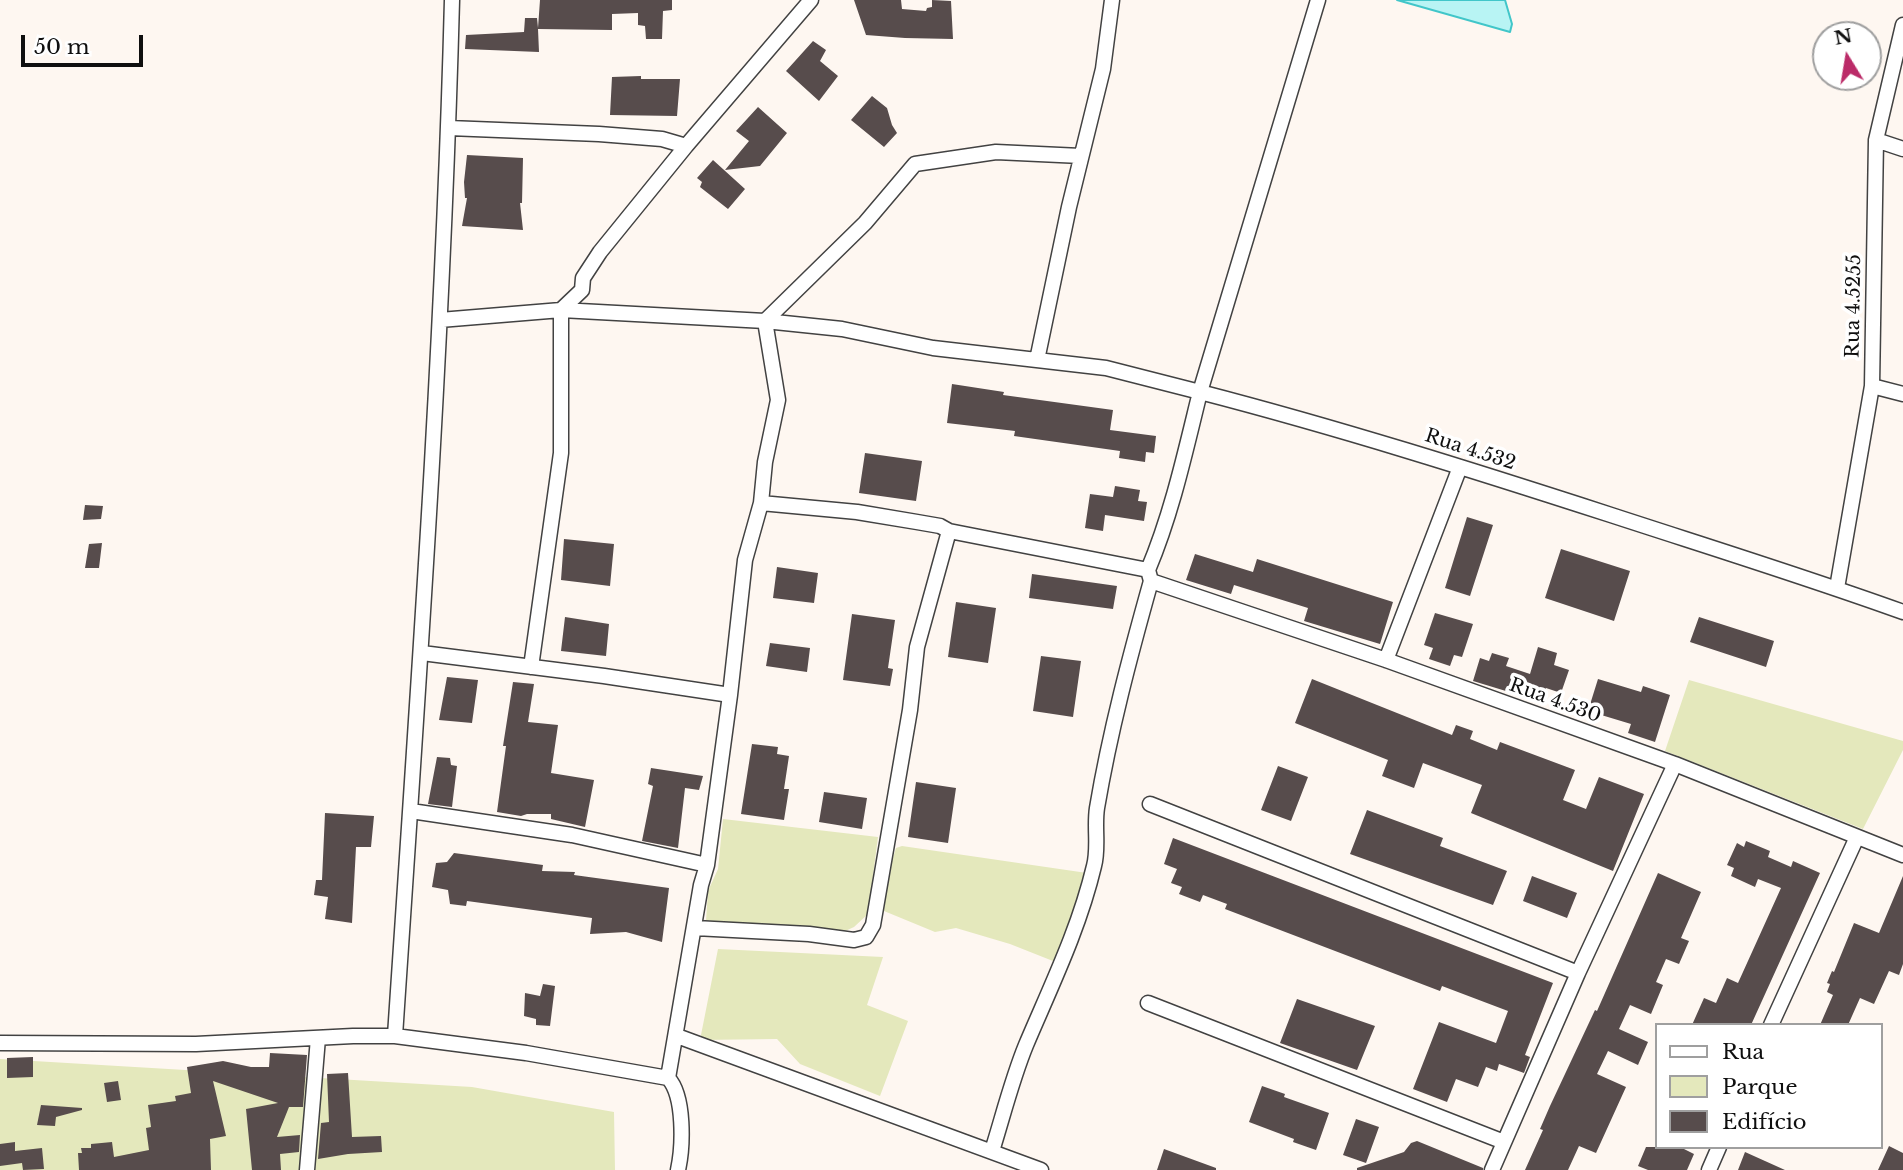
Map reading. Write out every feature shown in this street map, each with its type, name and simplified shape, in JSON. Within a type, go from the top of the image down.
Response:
[{"type":"street","points":[[395,1036],[422,653],[449,128],[452,0]]},
{"type":"street","points":[[531,667],[561,453],[561,310],[582,290],[583,278],[594,260],[811,0]]},
{"type":"street","points":[[1037,360],[1081,156],[1103,69],[1112,0]]},
{"type":"street","points":[[992,1151],[1025,1048],[1068,951],[1095,864],[1096,812],[1149,575],[1178,485],[1199,392],[1318,0]]},
{"type":"street","name":"Rua 4.5255","points":[[1837,588],[1872,386],[1876,140],[1903,25]]},
{"type":"street","points":[[449,128],[599,134],[662,139],[687,146]]},
{"type":"street","points":[[1876,140],[1903,149]]},
{"type":"street","points":[[668,1078],[707,865],[745,560],[761,503],[765,462],[778,400],[765,321],[865,223],[915,164],[996,152],[1081,156]]},
{"type":"street","name":"Rua 4.532","points":[[440,320],[561,310],[765,321],[842,329],[933,348],[1126,372],[1314,422],[1461,467],[1837,588],[1903,612]]},
{"type":"street","points":[[1872,386],[1903,394]]},
{"type":"street","points":[[1386,660],[1461,467]]},
{"type":"street","name":"Rua 4.530","points":[[761,503],[857,512],[928,523],[949,531],[1149,575],[1190,592],[1675,764],[1903,855]]},
{"type":"street","points":[[695,928],[809,934],[854,940],[866,937],[873,925],[910,710],[917,647],[949,531]]},
{"type":"street","points":[[422,653],[730,695]]},
{"type":"street","points":[[1492,1170],[1578,973],[1675,764]]},
{"type":"street","points":[[1150,804],[1578,973]]},
{"type":"street","points":[[411,811],[572,835],[707,865]]},
{"type":"street","points":[[1772,1023],[1857,837]]},
{"type":"street","points":[[1148,1003],[1504,1142]]},
{"type":"street","points":[[0,1043],[196,1044],[395,1036],[515,1051],[668,1078],[675,1085],[681,1129],[682,1154],[678,1170]]},
{"type":"street","points":[[677,1036],[1041,1170]]},
{"type":"street","points":[[307,1170],[318,1038]]},
{"type":"street","points":[[1709,1170],[1717,1149]]},
{"type":"green space","points":[[1689,680],[1903,741],[1903,750],[1863,829],[1665,751]]},
{"type":"green space","points":[[723,819],[878,837],[868,914],[854,927],[843,932],[706,921],[708,891],[718,869]]},
{"type":"green space","points":[[902,846],[1087,873],[1058,963],[1010,944],[956,928],[935,932],[884,911],[887,877],[896,848]]},
{"type":"green space","points":[[718,949],[883,957],[867,1005],[908,1021],[880,1096],[800,1064],[777,1039],[700,1040]]},
{"type":"green space","points":[[0,1059],[472,1087],[614,1112],[615,1170],[0,1170]]},
{"type":"water","points":[[1397,0],[1505,0],[1512,24],[1510,32]]},
{"type":"building","points":[[540,0],[672,0],[672,10],[663,11],[662,39],[646,39],[645,26],[638,25],[638,13],[612,14],[612,30],[538,29],[539,52],[465,49],[466,35],[524,32],[525,18],[537,18],[538,28]]},
{"type":"building","points":[[854,0],[901,0],[902,9],[926,11],[932,7],[932,0],[951,1],[953,39],[866,35]]},
{"type":"building","points":[[813,41],[826,50],[820,61],[838,76],[819,101],[786,71]]},
{"type":"building","points":[[641,76],[641,79],[680,79],[677,116],[610,115],[612,77]]},
{"type":"building","points":[[872,96],[887,108],[897,133],[884,147],[851,120]]},
{"type":"building","points":[[758,107],[787,133],[760,166],[725,170],[749,141],[736,131]]},
{"type":"building","points":[[467,155],[523,158],[520,203],[523,230],[462,226],[467,198],[464,182]]},
{"type":"building","points":[[713,160],[745,189],[728,209],[700,187],[702,182],[697,178]]},
{"type":"building","points":[[952,384],[1004,392],[1003,395],[1113,410],[1110,430],[1156,436],[1154,453],[1146,452],[1145,462],[1119,458],[1120,451],[1014,436],[1015,431],[947,423]]},
{"type":"building","points":[[865,453],[922,461],[916,501],[859,493]]},
{"type":"building","points":[[1115,486],[1140,490],[1138,501],[1147,502],[1144,521],[1105,515],[1103,531],[1085,528],[1090,494],[1113,497]]},
{"type":"building","points":[[85,505],[103,506],[101,519],[83,520]]},
{"type":"building","points":[[1467,517],[1493,525],[1470,596],[1445,588]]},
{"type":"building","points":[[564,539],[614,544],[610,586],[561,580]]},
{"type":"building","points":[[102,543],[99,568],[85,568],[89,544]]},
{"type":"building","points":[[1561,549],[1630,571],[1614,621],[1545,598]]},
{"type":"building","points":[[1195,554],[1253,572],[1257,559],[1393,602],[1380,644],[1304,621],[1308,608],[1234,585],[1231,594],[1186,580]]},
{"type":"building","points":[[777,567],[818,573],[814,603],[773,598]]},
{"type":"building","points":[[1032,574],[1117,586],[1113,609],[1029,598]]},
{"type":"building","points":[[956,602],[996,608],[988,663],[948,657]]},
{"type":"building","points":[[1435,613],[1473,624],[1462,657],[1454,655],[1450,666],[1429,659],[1433,648],[1424,645]]},
{"type":"building","points":[[852,614],[895,620],[888,668],[893,669],[890,686],[843,680]]},
{"type":"building","points":[[565,617],[609,624],[606,656],[561,651]]},
{"type":"building","points":[[1699,617],[1774,641],[1766,667],[1690,642]]},
{"type":"building","points":[[770,643],[810,648],[807,672],[766,666]]},
{"type":"building","points":[[1538,647],[1557,653],[1554,665],[1569,670],[1561,693],[1546,688],[1542,702],[1473,681],[1480,658],[1489,661],[1492,653],[1509,658],[1506,666],[1530,674]]},
{"type":"building","points":[[1041,656],[1081,661],[1073,717],[1033,711]]},
{"type":"building","points":[[447,677],[478,680],[472,723],[439,720]]},
{"type":"building","points":[[1312,679],[1452,735],[1456,725],[1473,731],[1470,739],[1497,750],[1500,742],[1575,770],[1563,800],[1586,809],[1599,777],[1644,794],[1613,871],[1471,813],[1482,785],[1423,763],[1414,788],[1382,776],[1388,760],[1295,723]]},
{"type":"building","points":[[1598,679],[1641,692],[1643,686],[1670,695],[1655,742],[1628,733],[1631,724],[1588,711]]},
{"type":"building","points":[[513,682],[534,684],[528,722],[558,725],[551,773],[594,780],[585,827],[551,819],[551,814],[521,816],[497,812],[506,746],[503,746]]},
{"type":"building","points":[[752,744],[778,747],[777,754],[789,756],[784,789],[789,789],[784,820],[741,814]]},
{"type":"building","points":[[437,757],[450,758],[451,765],[457,766],[452,807],[428,804]]},
{"type":"building","points":[[1278,766],[1308,777],[1291,821],[1261,810]]},
{"type":"building","points":[[651,768],[703,776],[699,790],[685,788],[678,848],[642,841],[653,786],[648,784]]},
{"type":"building","points":[[916,782],[956,788],[948,843],[908,837]]},
{"type":"building","points":[[824,792],[867,798],[862,829],[819,822]]},
{"type":"building","points":[[1367,810],[1443,838],[1440,846],[1507,871],[1493,905],[1350,854]]},
{"type":"building","points":[[325,813],[374,816],[371,847],[356,847],[352,923],[325,919],[328,897],[314,895],[316,880],[322,880]]},
{"type":"building","points":[[1173,838],[1553,983],[1525,1055],[1530,1057],[1524,1073],[1499,1064],[1497,1071],[1486,1067],[1478,1087],[1456,1079],[1447,1102],[1413,1089],[1439,1022],[1496,1043],[1508,1011],[1442,986],[1440,991],[1225,909],[1227,904],[1203,895],[1200,902],[1179,894],[1182,887],[1171,883],[1177,869],[1164,864]]},
{"type":"building","points":[[1746,841],[1770,851],[1768,857],[1791,867],[1793,861],[1820,873],[1752,1023],[1693,1023],[1704,998],[1716,1003],[1727,978],[1738,983],[1781,888],[1758,879],[1755,887],[1731,876],[1734,868],[1727,865],[1737,843],[1744,847]]},
{"type":"building","points":[[454,853],[543,865],[542,871],[575,872],[574,875],[669,888],[662,942],[626,932],[590,934],[592,918],[467,901],[466,906],[450,904],[448,890],[432,887],[436,863],[447,862]]},
{"type":"building","points":[[1658,873],[1701,892],[1681,938],[1689,941],[1679,964],[1666,959],[1656,982],[1663,985],[1651,1014],[1630,1005],[1619,1029],[1648,1042],[1638,1065],[1608,1051],[1597,1074],[1626,1087],[1596,1153],[1579,1146],[1568,1170],[1525,1170],[1543,1130],[1540,1129],[1550,1106],[1595,1010],[1597,1011]]},
{"type":"building","points":[[1532,876],[1577,893],[1567,918],[1523,901]]},
{"type":"building","points":[[1903,876],[1903,964],[1899,975],[1889,971],[1874,1004],[1860,998],[1849,1023],[1821,1023],[1833,995],[1827,992],[1830,984],[1827,983],[1854,923],[1879,933]]},
{"type":"building","points":[[543,984],[555,986],[550,1026],[536,1025],[536,1019],[524,1016],[525,993],[540,996]]},
{"type":"building","points":[[1297,999],[1375,1026],[1357,1070],[1280,1043]]},
{"type":"building","points":[[270,1053],[307,1055],[303,1107],[289,1107],[277,1137],[300,1135],[299,1152],[280,1154],[281,1170],[252,1170],[246,1109],[278,1103],[213,1081],[226,1136],[210,1139],[211,1170],[79,1170],[78,1153],[82,1153],[81,1148],[91,1148],[91,1144],[112,1142],[114,1157],[149,1150],[146,1128],[151,1127],[148,1105],[176,1101],[175,1096],[191,1093],[187,1067],[223,1061],[251,1067],[269,1067]]},
{"type":"building","points":[[33,1057],[33,1077],[7,1078],[7,1058]]},
{"type":"building","points":[[348,1073],[352,1137],[381,1136],[382,1152],[318,1159],[321,1123],[329,1122],[327,1074]]},
{"type":"building","points":[[118,1081],[121,1100],[107,1102],[104,1083]]},
{"type":"building","points":[[1262,1086],[1329,1113],[1316,1150],[1249,1122]]},
{"type":"building","points":[[41,1105],[82,1110],[56,1117],[55,1126],[37,1125]]},
{"type":"building","points":[[1356,1119],[1379,1127],[1366,1163],[1343,1155]]},
{"type":"building","points":[[1417,1141],[1483,1170],[1357,1170],[1404,1152],[1411,1143]]},
{"type":"building","points":[[15,1142],[15,1151],[42,1148],[44,1169],[23,1170],[22,1163],[0,1166],[0,1144]]},
{"type":"building","points":[[1889,1146],[1903,1153],[1903,1170],[1878,1170]]},
{"type":"building","points":[[1646,1147],[1684,1149],[1694,1154],[1687,1170],[1648,1170],[1638,1166]]},
{"type":"building","points":[[1164,1149],[1216,1168],[1216,1170],[1157,1170]]},
{"type":"building","points":[[1745,1152],[1785,1170],[1738,1170]]}]
